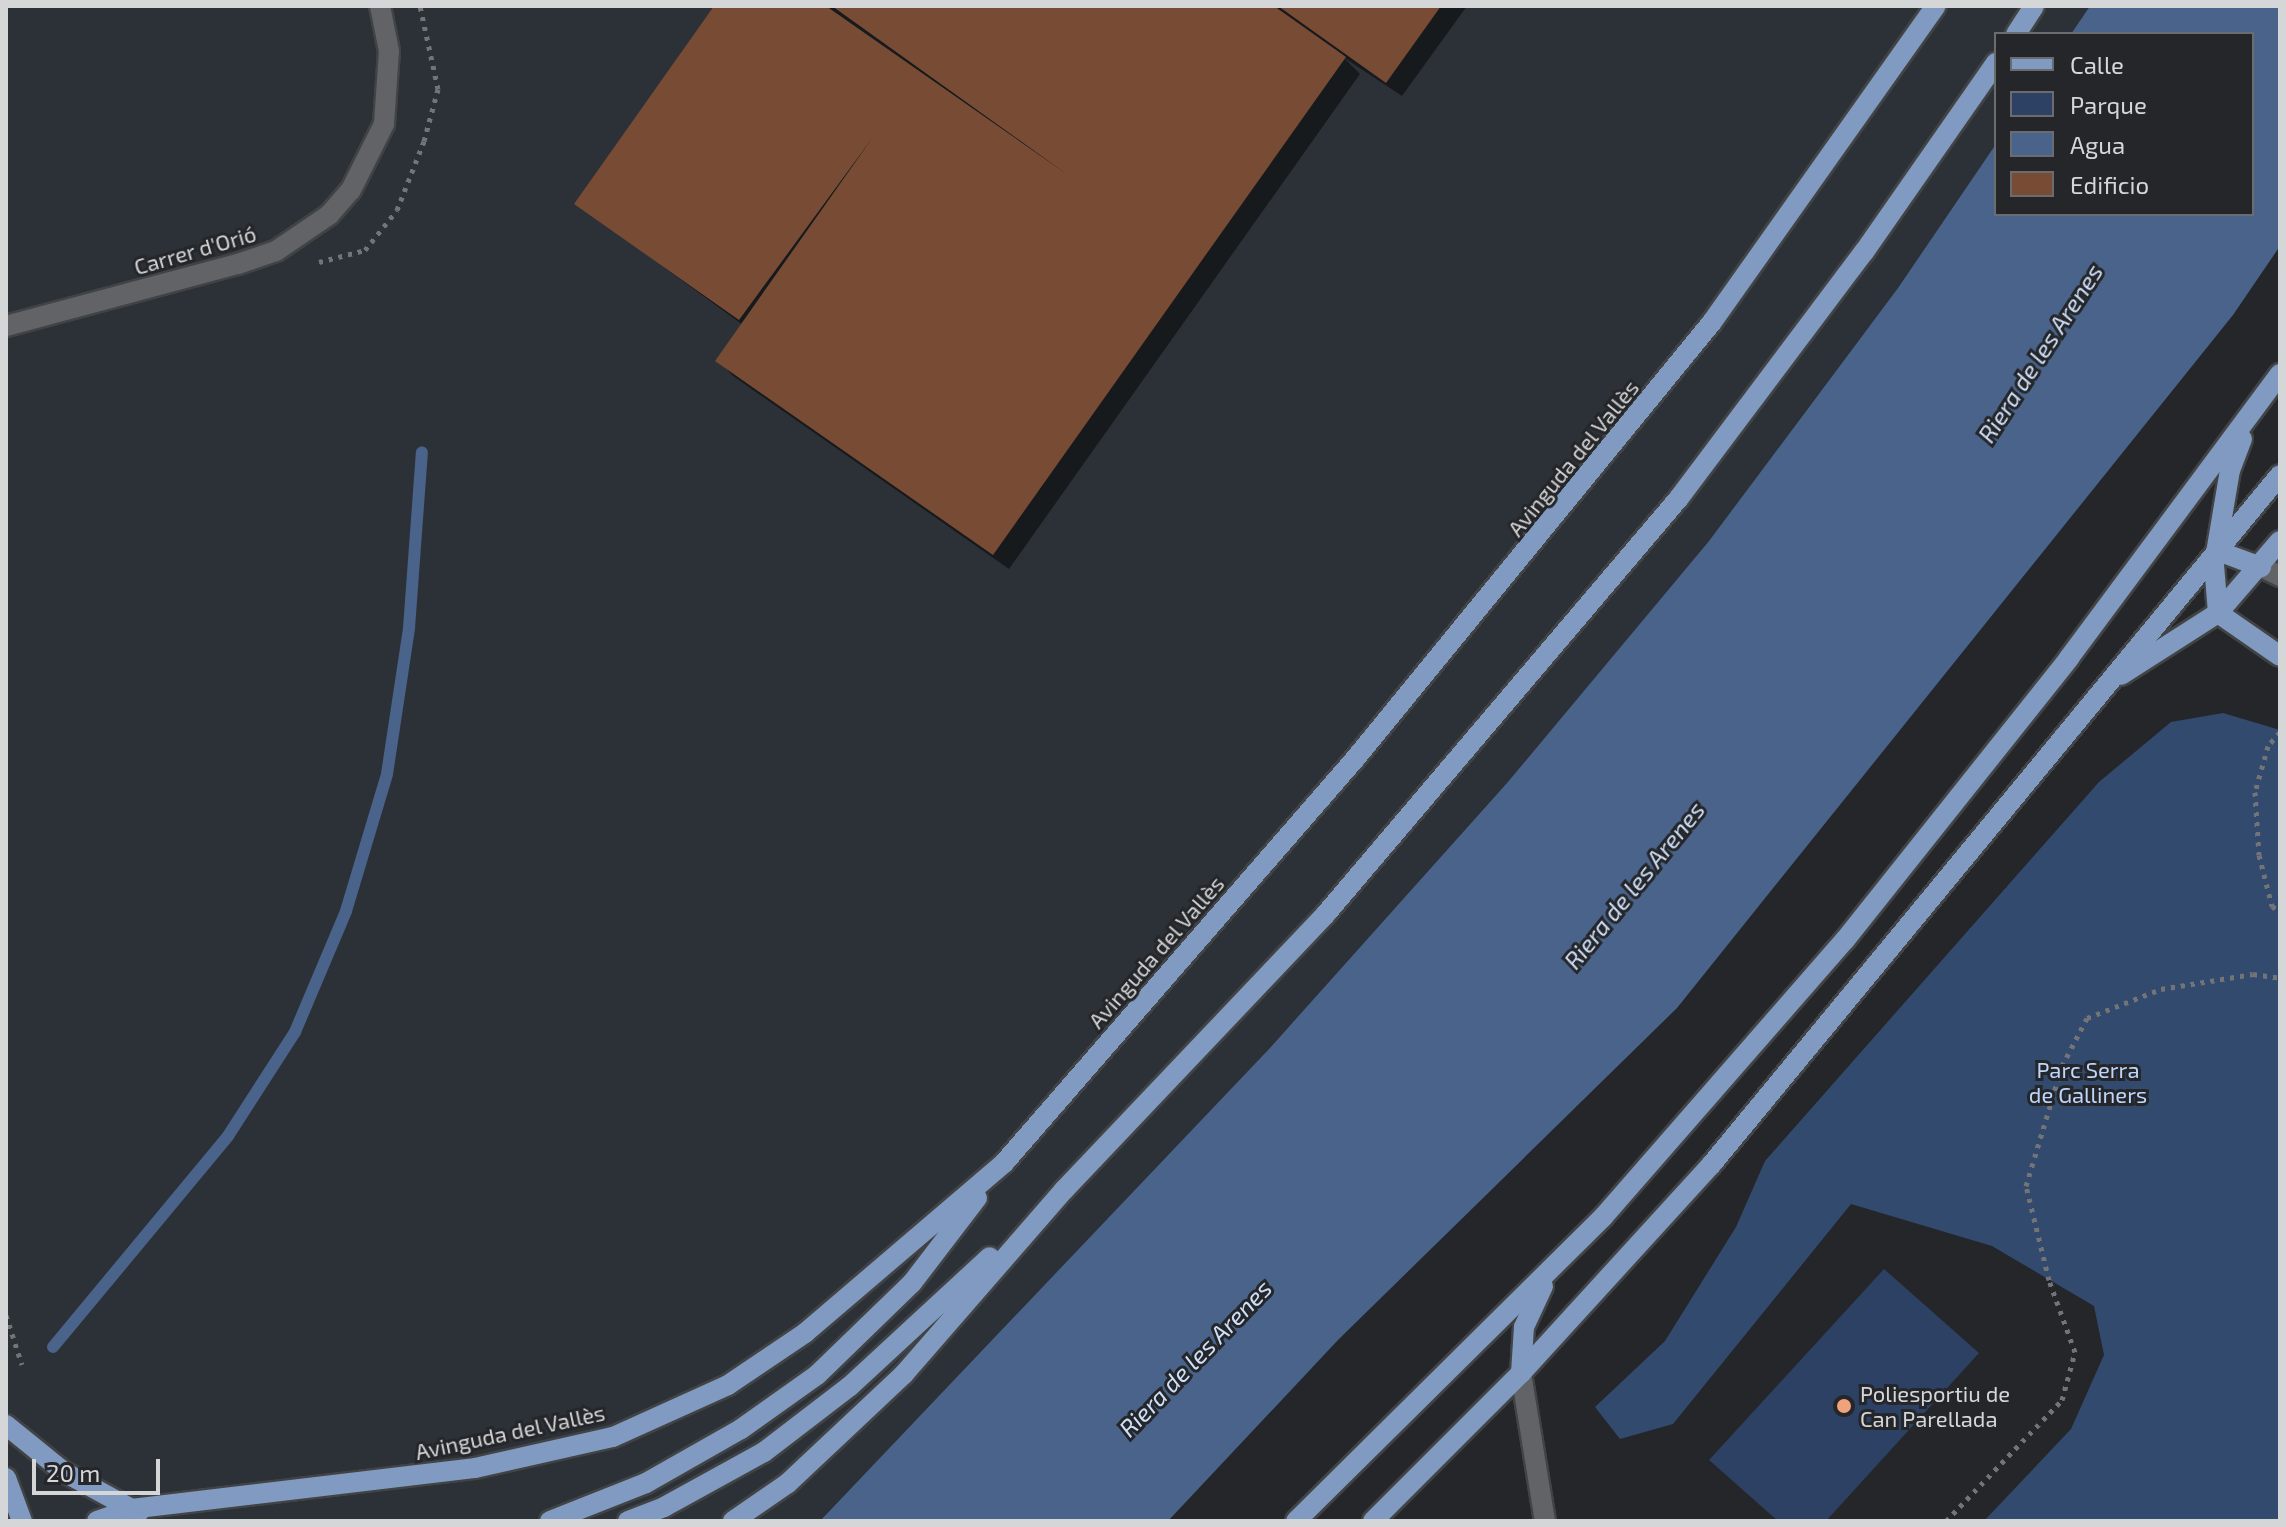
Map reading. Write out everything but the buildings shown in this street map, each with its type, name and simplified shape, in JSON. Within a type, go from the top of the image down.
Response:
[{"type":"main road","name":"Avinguda del Vallès","points":[[97,1521],[131,1509],[475,1468],[613,1437],[671,1415],[728,1385],[805,1333],[1004,1163],[1355,759],[1601,462],[1820,176],[1936,6]]},
{"type":"main road","points":[[2017,32],[2034,6]]},
{"type":"main road","points":[[733,1521],[788,1483],[904,1374],[1064,1190],[1325,915],[1679,498],[1864,252],[1994,66]]},
{"type":"main road","points":[[1296,1521],[1604,1216],[1845,940],[2069,658],[2280,374]]},
{"type":"main road","points":[[2251,417],[2230,470],[2213,579],[2218,613],[2280,656]]},
{"type":"main road","points":[[1373,1521],[1521,1373],[1711,1165],[2280,475]]},
{"type":"main road","points":[[2111,681],[2218,613],[2271,572],[2280,541]]},
{"type":"main road","points":[[2218,551],[2271,572]]},
{"type":"main road","points":[[550,1521],[646,1483],[741,1429],[817,1375],[912,1283],[1004,1163]]},
{"type":"main road","points":[[628,1521],[664,1507],[776,1443],[850,1386],[1064,1190]]},
{"type":"main road","points":[[1521,1373],[1524,1327],[1552,1268]]},
{"type":"main road","points":[[6,1425],[64,1472],[152,1521]]},
{"type":"main road","points":[[6,1478],[22,1521]]},
{"type":"main road","points":[[105,1521],[152,1521]]},
{"type":"street","name":"Carrer d'Orió","points":[[6,326],[276,251],[329,215],[365,166],[384,124],[389,51],[380,6]]},
{"type":"street","points":[[1521,1373],[1545,1521]]},
{"type":"path","points":[[2280,732],[2268,746],[2255,792],[2259,855],[2272,906],[2280,912]]},
{"type":"path","points":[[1948,1520],[2062,1400],[2075,1352],[2049,1280],[2026,1186],[2062,1066],[2087,1018],[2161,989],[2253,974],[2280,978]]},
{"type":"path","points":[[6,1315],[22,1365]]},
{"type":"shaded area","points":[[6,6],[2090,6],[2072,32],[1994,32],[1994,147],[1898,288],[1709,541],[1507,783],[1269,1049],[820,1521],[6,1521]]},
{"type":"green space","name":"Parc Serra de Galliners","points":[[2223,713],[2280,730],[2280,1521],[1984,1521],[2071,1429],[2104,1355],[2094,1306],[1992,1246],[1851,1204],[1673,1424],[1620,1439],[1595,1407],[1665,1341],[1736,1227],[1765,1161],[2099,782],[2171,722]]},
{"type":"green space","name":"Poliesportiu de Can Parellada","points":[[1884,1269],[1979,1353],[1826,1521],[1778,1521],[1709,1460]]},
{"type":"water","name":"Riera de les Arenes","points":[[2090,6],[2280,6],[2280,246],[2233,315],[1677,1008],[1338,1340],[1168,1521],[820,1521],[1269,1049],[1507,783],[1709,541],[1898,288],[1994,147],[1994,216],[2254,216],[2254,32],[2072,32]]},
{"type":"waterway","points":[[53,1347],[228,1136],[295,1032],[346,911],[387,774],[409,628],[422,452]]},
{"type":"place","name":"Poliesportiu de Can Parellada","points":[[1844,1406]]}]
